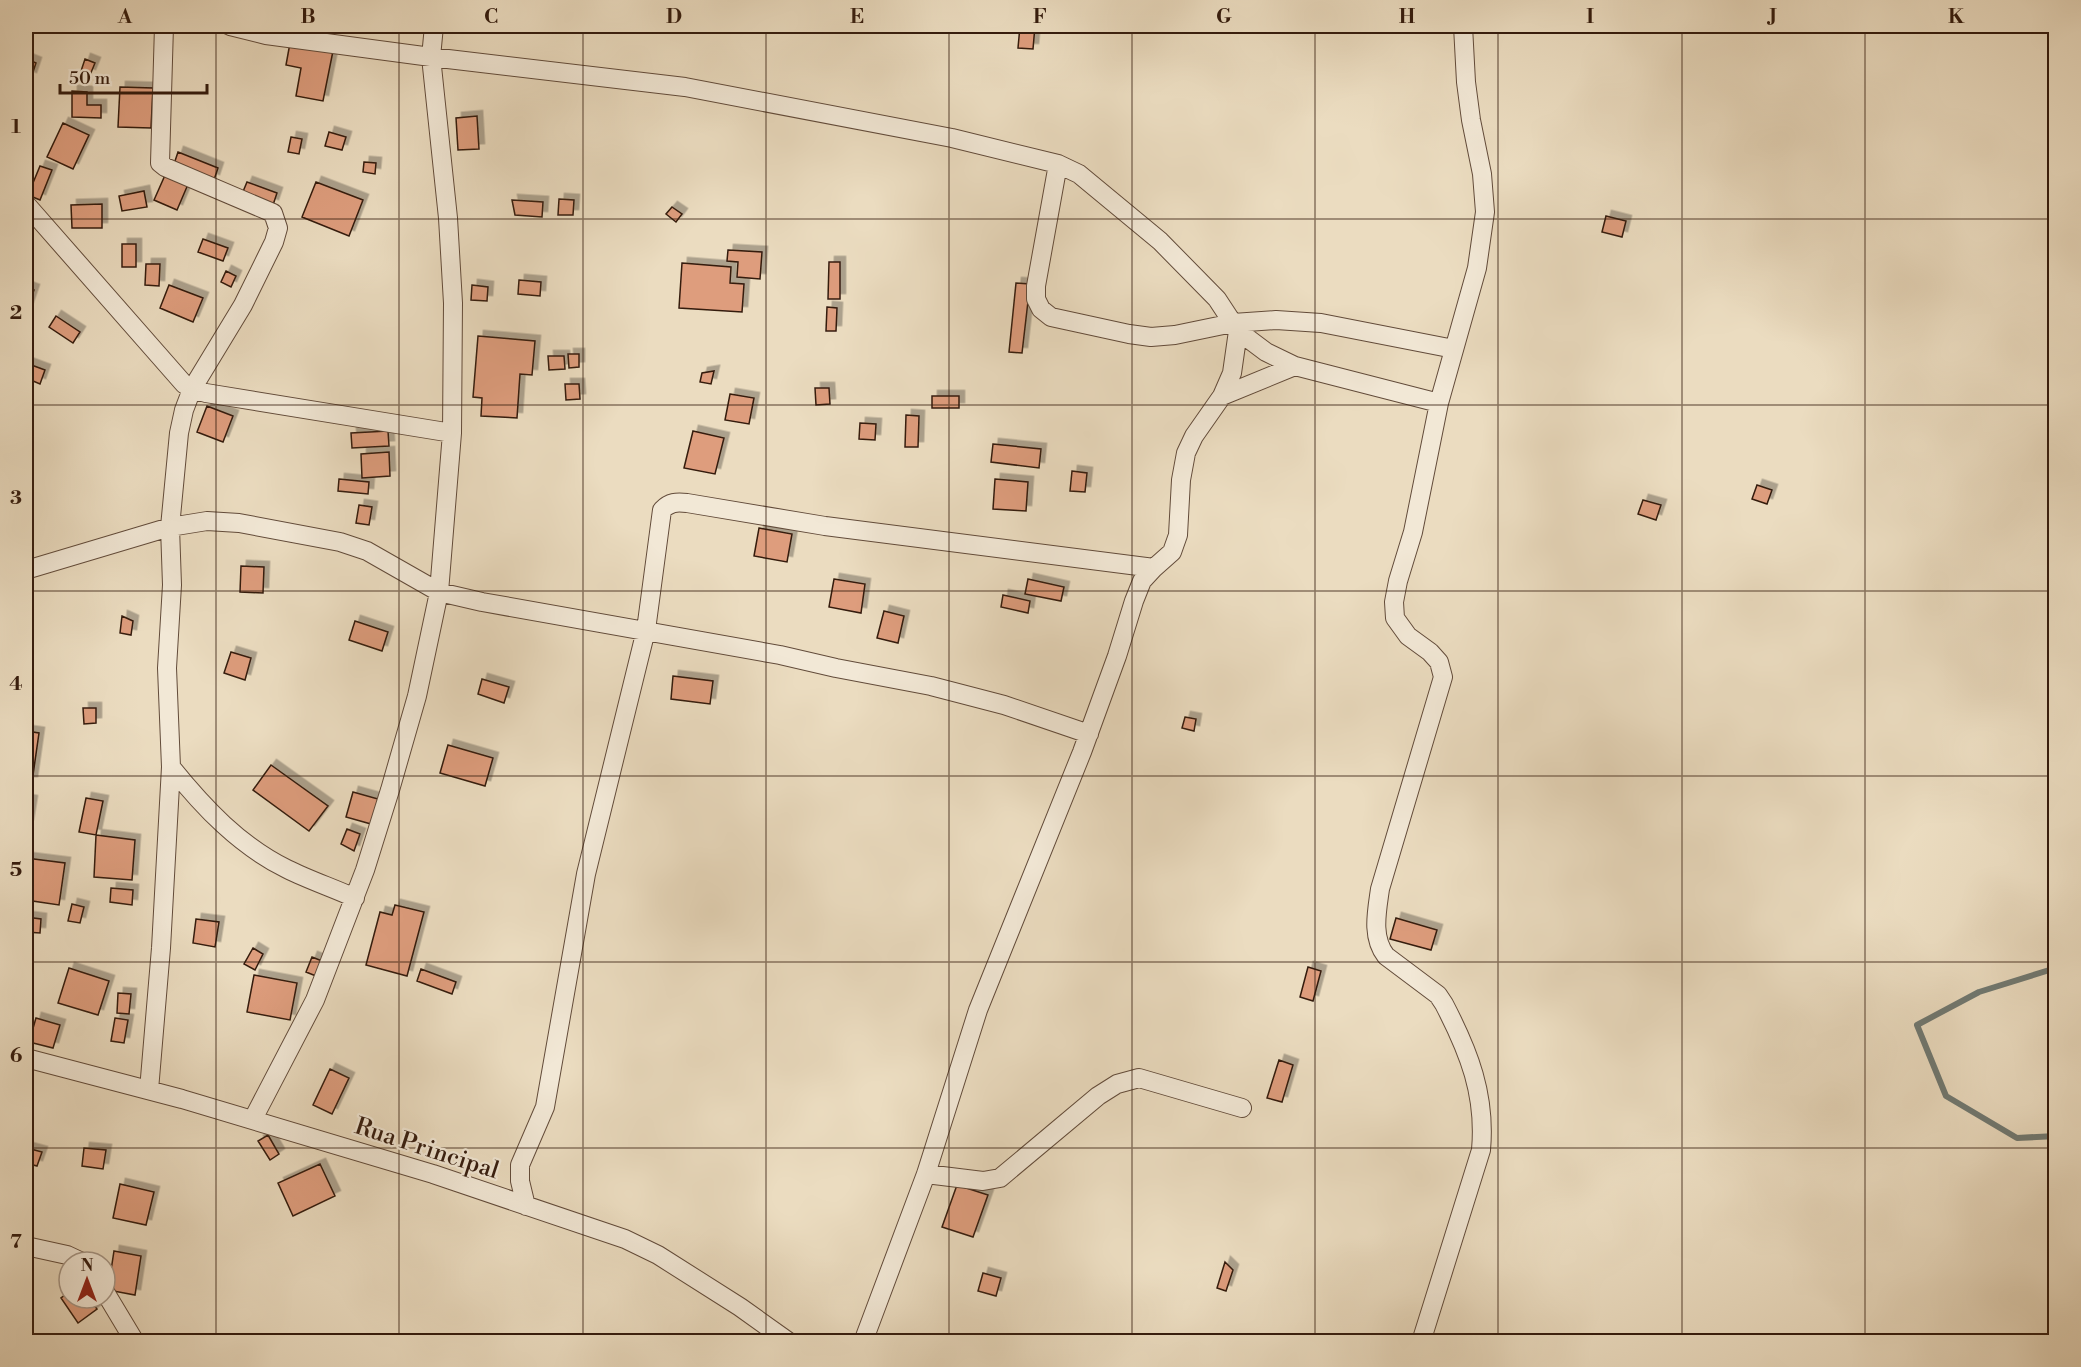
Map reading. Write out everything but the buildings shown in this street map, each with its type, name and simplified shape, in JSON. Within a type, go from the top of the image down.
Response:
[{"type":"street","points":[[149,1090],[161,948],[171,767],[167,668],[172,585],[170,527],[179,433],[192,389],[243,305],[274,242],[278,228],[273,213],[160,163],[164,26]]},
{"type":"street","points":[[227,26],[266,34],[431,57],[696,89],[940,136],[1058,164],[1080,174],[1160,241],[1217,299],[1236,327],[1266,352],[1295,366],[1439,403]]},
{"type":"street","points":[[253,1119],[315,1000],[355,898],[411,717],[439,592],[452,433],[453,303],[431,57],[434,26]]},
{"type":"street","points":[[1421,1341],[1481,1150],[1483,1128],[1481,1100],[1477,1082],[1444,1004],[1438,995],[1386,956],[1380,948],[1377,936],[1377,914],[1380,889],[1443,677],[1439,662],[1430,652],[1408,636],[1395,618],[1394,602],[1413,532],[1439,403],[1478,268],[1485,212],[1482,174],[1466,82],[1463,26]]},
{"type":"street","points":[[1058,164],[1036,286],[1036,299],[1041,309],[1051,317],[1099,329],[1151,337],[1276,320],[1321,323],[1454,349]]},
{"type":"street","points":[[26,204],[153,350],[184,384],[192,389],[452,433]]},
{"type":"street","points":[[863,1341],[926,1174],[978,1010],[1089,734],[1134,601],[1142,581],[1172,552],[1178,535],[1180,480],[1186,453],[1194,436],[1222,396],[1232,373],[1236,327]]},
{"type":"street","points":[[1222,396],[1295,366]]},
{"type":"street","points":[[526,1206],[520,1181],[520,1166],[545,1107],[586,874],[646,630],[662,510],[675,502],[825,526],[1154,568]]},
{"type":"street","points":[[26,570],[170,527],[207,521],[240,523],[297,532],[367,551],[439,592],[482,602],[780,655],[932,686],[1004,705],[1089,734]]},
{"type":"street","points":[[171,767],[197,800],[251,847],[288,870],[355,898]]},
{"type":"street","name":"Rua Principal","points":[[26,1058],[253,1119],[433,1174],[625,1239],[658,1255],[740,1306],[789,1341]]},
{"type":"street","points":[[926,1174],[983,1181],[1000,1178],[1098,1096],[1117,1084],[1139,1078],[1242,1108]]},
{"type":"street","points":[[26,1246],[57,1253]]},
{"type":"street","points":[[116,1310],[135,1341]]},
{"type":"waterway","points":[[2056,968],[1979,992],[1917,1025],[1946,1096],[2017,1138],[2056,1136]]}]
